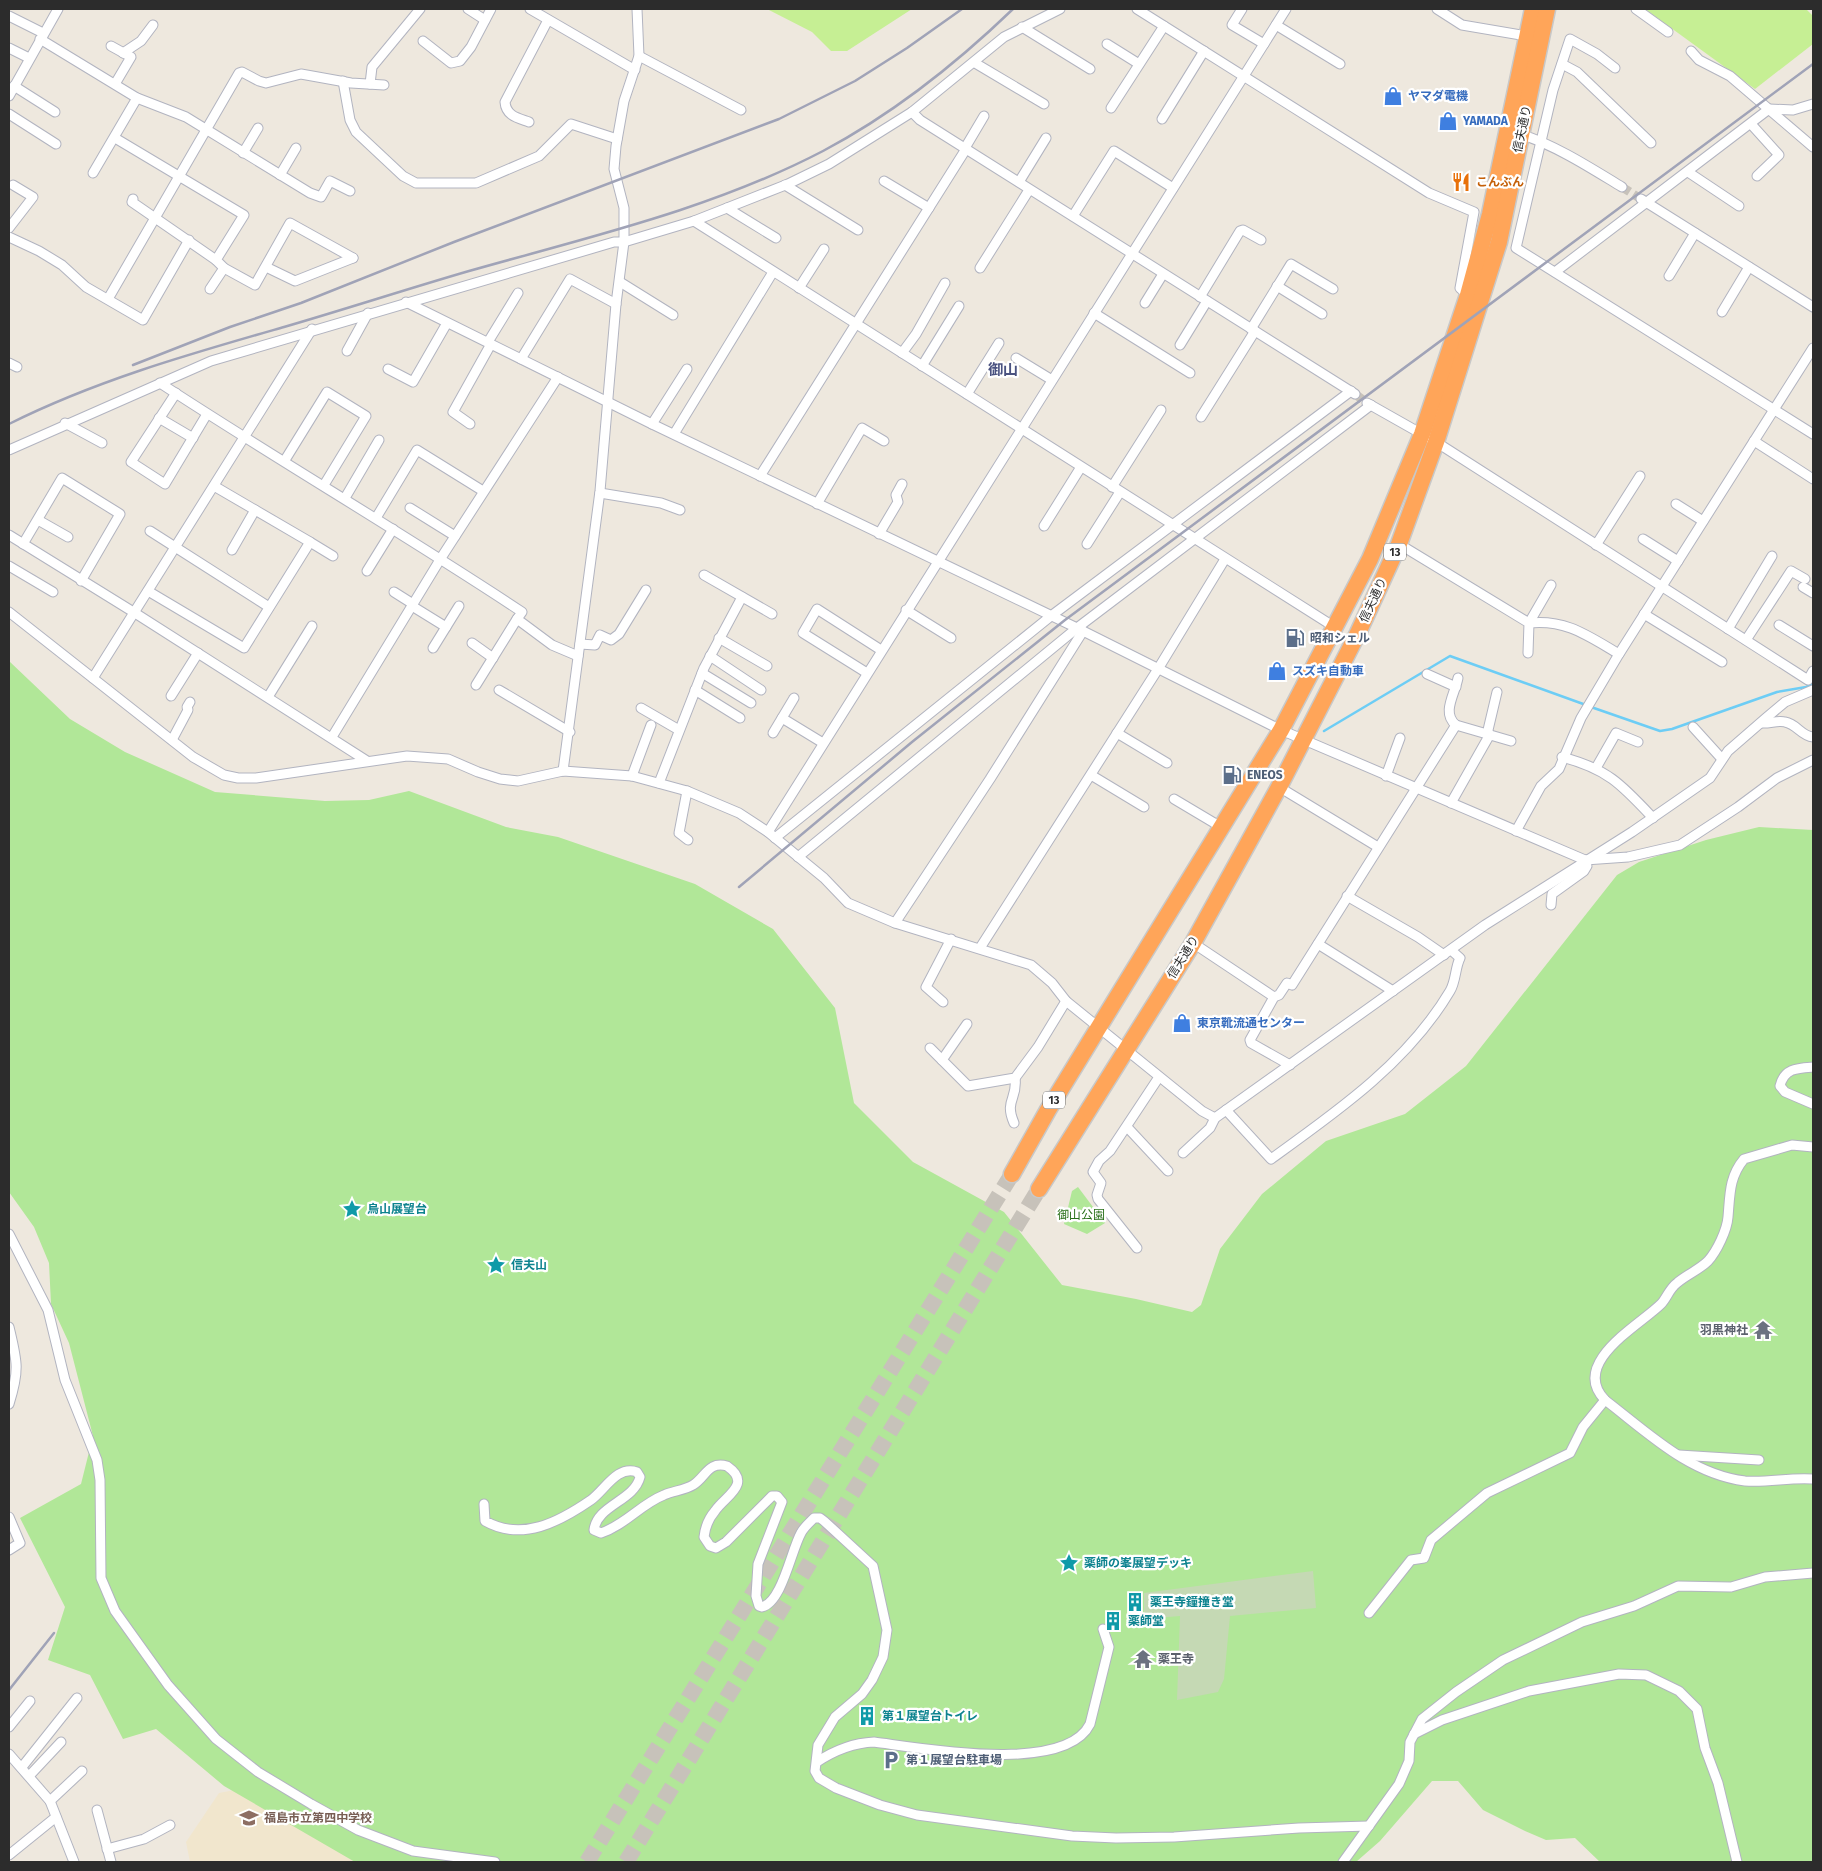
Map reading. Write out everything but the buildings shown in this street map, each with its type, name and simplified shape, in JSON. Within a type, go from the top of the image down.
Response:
[{"type":"highway","name":"信夫通り","points":[[1039,1189],[1193,943],[1304,739],[1358,633],[1399,544],[1436,442],[1499,242],[1527,36],[1533,9]]},
{"type":"highway","name":"信夫通り","points":[[1012,1174],[1099,1027],[1281,730],[1370,560],[1422,434],[1468,295],[1547,9]]},
{"type":"street","points":[[9,96],[58,9]]},
{"type":"street","points":[[370,84],[372,67],[420,9]]},
{"type":"street","points":[[468,9],[485,20]]},
{"type":"street","points":[[423,41],[450,62],[460,62],[491,9]]},
{"type":"street","points":[[530,9],[635,70]]},
{"type":"street","points":[[563,771],[570,732],[578,656],[600,493],[616,304],[624,242],[624,208],[614,169],[624,102],[639,56],[637,9]]},
{"type":"street","points":[[9,450],[65,423],[211,361],[312,329],[614,242],[624,242],[694,220],[785,185],[829,164],[912,112],[975,63],[1004,37],[1060,9]]},
{"type":"street","points":[[1137,9],[1429,193],[1474,212],[1460,288],[1468,295]]},
{"type":"street","points":[[1242,9],[1232,25],[1264,44]]},
{"type":"street","points":[[771,835],[866,673],[1286,9]]},
{"type":"street","points":[[1437,9],[1462,25],[1527,36]]},
{"type":"street","points":[[1636,9],[1668,32]]},
{"type":"street","points":[[9,16],[137,98],[177,113],[280,175],[321,197],[330,181],[350,191]]},
{"type":"street","points":[[529,122],[513,117],[507,111],[505,102],[548,20]]},
{"type":"street","points":[[123,52],[141,41],[153,25]]},
{"type":"street","points":[[1276,25],[1340,64]]},
{"type":"street","points":[[1111,108],[1164,26]]},
{"type":"street","points":[[1022,27],[1090,69]]},
{"type":"street","points":[[1516,248],[1541,141],[1570,39],[1597,54],[1615,68]]},
{"type":"street","points":[[1107,44],[1139,64]]},
{"type":"street","points":[[111,46],[131,57],[115,84]]},
{"type":"street","points":[[9,48],[29,58]]},
{"type":"street","points":[[1162,119],[1204,51]]},
{"type":"street","points":[[1691,51],[1699,60],[1730,76],[1813,147]]},
{"type":"street","points":[[639,56],[741,110]]},
{"type":"street","points":[[975,63],[1044,104]]},
{"type":"street","points":[[1562,64],[1578,72],[1651,143]]},
{"type":"street","points":[[108,299],[239,73],[242,72],[266,83],[301,74],[343,82],[384,85]]},
{"type":"street","points":[[343,82],[350,120],[356,132],[404,176],[416,183],[476,183],[539,156],[571,124],[617,139]]},
{"type":"street","points":[[14,86],[56,112]]},
{"type":"street","points":[[93,173],[137,98]]},
{"type":"street","points":[[1555,272],[1644,201],[1688,172],[1769,109],[1793,110],[1813,104]]},
{"type":"street","points":[[771,835],[1051,616],[1353,393],[1029,190],[920,120],[912,112]]},
{"type":"street","points":[[9,114],[56,144]]},
{"type":"street","points":[[760,476],[929,208],[984,116]]},
{"type":"street","points":[[1751,124],[1779,155],[1757,176]]},
{"type":"street","points":[[243,153],[258,128]]},
{"type":"street","points":[[1514,133],[1541,141],[1578,159],[1622,188]]},
{"type":"street","points":[[115,138],[244,215],[216,260]]},
{"type":"street","points":[[1019,182],[1046,138]]},
{"type":"street","points":[[280,175],[296,148]]},
{"type":"street","points":[[1073,216],[1114,151],[1173,188]]},
{"type":"street","points":[[1688,172],[1739,206]]},
{"type":"street","points":[[884,181],[929,208]]},
{"type":"street","points":[[9,228],[33,197],[13,185]]},
{"type":"street","points":[[785,185],[858,230]]},
{"type":"street","points":[[980,268],[1029,190]]},
{"type":"street","points":[[133,199],[132,202],[189,240],[224,268],[255,285],[290,223],[352,258],[295,281],[266,267]]},
{"type":"street","points":[[1644,201],[1813,307]]},
{"type":"street","points":[[727,208],[776,238]]},
{"type":"street","points":[[694,220],[1224,559],[1336,628]]},
{"type":"street","points":[[1180,345],[1240,231],[1243,230],[1261,240]]},
{"type":"street","points":[[1669,276],[1695,233]]},
{"type":"street","points":[[9,237],[39,251],[62,265],[86,286],[143,320],[189,240]]},
{"type":"street","points":[[1499,242],[1516,248],[1813,434]]},
{"type":"street","points":[[799,288],[824,249]]},
{"type":"street","points":[[1201,417],[1291,264],[1333,289]]},
{"type":"street","points":[[1722,312],[1749,266]]},
{"type":"street","points":[[210,288],[224,268]]},
{"type":"street","points":[[674,434],[773,272]]},
{"type":"street","points":[[1145,303],[1163,274]]},
{"type":"street","points":[[521,359],[570,279],[616,304]]},
{"type":"street","points":[[620,282],[673,315]]},
{"type":"street","points":[[902,353],[916,334],[945,283]]},
{"type":"street","points":[[1277,286],[1322,314]]},
{"type":"street","points":[[470,424],[452,412],[518,293]]},
{"type":"street","points":[[406,302],[878,534],[1080,630],[1281,730],[1585,860],[1628,856],[1680,845],[1738,807],[1777,778],[1812,762]]},
{"type":"street","points":[[922,366],[959,306]]},
{"type":"street","points":[[346,350],[368,313]]},
{"type":"street","points":[[1094,313],[1190,373]]},
{"type":"street","points":[[388,369],[413,382],[447,323]]},
{"type":"street","points":[[93,678],[312,329]]},
{"type":"street","points":[[967,394],[998,343]]},
{"type":"street","points":[[1516,831],[1541,786],[1559,769],[1562,757],[1581,718],[1619,654],[1813,348]]},
{"type":"street","points":[[1016,358],[1052,380]]},
{"type":"street","points":[[652,424],[687,369]]},
{"type":"street","points":[[332,737],[483,491],[558,377]]},
{"type":"street","points":[[160,383],[238,434],[246,436],[441,558],[522,612],[476,685]]},
{"type":"street","points":[[285,460],[327,392],[366,416],[324,485]]},
{"type":"street","points":[[176,393],[132,462],[165,484],[207,414]]},
{"type":"street","points":[[798,857],[1192,538],[1369,404],[1436,442],[1746,640],[1811,685]]},
{"type":"street","points":[[1112,487],[1161,410]]},
{"type":"street","points":[[159,418],[193,438]]},
{"type":"street","points":[[65,423],[102,443]]},
{"type":"street","points":[[817,504],[862,428],[884,441]]},
{"type":"street","points":[[344,498],[379,440]]},
{"type":"street","points":[[1754,441],[1813,479]]},
{"type":"street","points":[[376,518],[417,450],[483,491]]},
{"type":"street","points":[[1044,526],[1081,467]]},
{"type":"street","points":[[1596,545],[1640,476]]},
{"type":"street","points":[[23,544],[62,478],[120,514],[82,581]]},
{"type":"street","points":[[878,534],[898,502],[896,495],[902,484]]},
{"type":"street","points":[[214,486],[334,556]]},
{"type":"street","points":[[1087,544],[1120,492]]},
{"type":"street","points":[[600,493],[661,503],[680,510]]},
{"type":"street","points":[[1676,504],[1703,521]]},
{"type":"street","points":[[410,508],[455,536]]},
{"type":"street","points":[[232,550],[255,510]]},
{"type":"street","points":[[38,520],[68,537]]},
{"type":"street","points":[[367,570],[393,528]]},
{"type":"street","points":[[150,531],[269,607]]},
{"type":"street","points":[[9,535],[135,612],[367,761]]},
{"type":"street","points":[[1643,539],[1678,561]]},
{"type":"street","points":[[148,591],[244,648],[310,542]]},
{"type":"street","points":[[1399,544],[1529,623],[1561,623],[1576,629],[1619,654]]},
{"type":"street","points":[[1728,629],[1772,556]]},
{"type":"street","points":[[980,948],[1158,669],[1224,559]]},
{"type":"street","points":[[9,566],[53,592]]},
{"type":"street","points":[[1746,640],[1791,571],[1813,593]]},
{"type":"street","points":[[704,575],[772,614]]},
{"type":"street","points":[[1528,653],[1529,623],[1551,585]]},
{"type":"street","points":[[580,644],[594,645],[600,635],[611,640],[619,634],[646,590]]},
{"type":"street","points":[[394,592],[446,626]]},
{"type":"street","points":[[658,783],[694,690],[719,638],[742,597]]},
{"type":"street","points":[[433,648],[459,606]]},
{"type":"street","points":[[866,673],[802,633],[817,609],[882,650]]},
{"type":"street","points":[[906,610],[951,638]]},
{"type":"street","points":[[9,612],[172,740],[208,767],[224,775],[238,778],[256,778],[407,756],[448,759],[500,779],[518,781],[563,771],[632,776],[687,791],[739,813],[771,835],[824,878],[848,904],[896,923],[1031,965],[1052,983],[1066,1001],[1202,1111],[1215,1118]]},
{"type":"street","points":[[1644,614],[1722,662]]},
{"type":"street","points":[[518,620],[552,645],[578,656]]},
{"type":"street","points":[[1779,625],[1813,646]]},
{"type":"street","points":[[268,697],[312,626]]},
{"type":"street","points":[[896,923],[996,771],[1080,630]]},
{"type":"street","points":[[719,638],[767,666]]},
{"type":"street","points":[[472,643],[493,658]]},
{"type":"street","points":[[171,696],[198,652]]},
{"type":"street","points":[[710,656],[761,690]]},
{"type":"street","points":[[1183,1153],[1210,1128],[1215,1118],[1393,991],[1448,952],[1585,860],[1653,818],[1710,778],[1722,759],[1761,723],[1785,702],[1811,685],[1813,671]]},
{"type":"street","points":[[702,673],[751,703]]},
{"type":"street","points":[[1427,674],[1457,683],[1448,713],[1456,724],[1511,741]]},
{"type":"street","points":[[500,690],[570,732]]},
{"type":"street","points":[[694,690],[740,718]]},
{"type":"street","points":[[1451,804],[1489,736],[1496,692]]},
{"type":"street","points":[[773,734],[794,698]]},
{"type":"street","points":[[172,740],[188,710],[186,707],[190,702]]},
{"type":"street","points":[[641,708],[679,730]]},
{"type":"street","points":[[782,718],[824,743]]},
{"type":"street","points":[[1761,723],[1788,722],[1801,733],[1813,737]]},
{"type":"street","points":[[632,776],[651,724]]},
{"type":"street","points":[[1290,1066],[1251,1043],[1250,1040],[1274,997],[1279,995],[1287,983],[1292,985],[1456,724]]},
{"type":"street","points":[[1693,727],[1722,759]]},
{"type":"street","points":[[1117,733],[1167,763]]},
{"type":"street","points":[[1596,768],[1616,733],[1638,742]]},
{"type":"street","points":[[1386,776],[1400,738]]},
{"type":"street","points":[[1562,757],[1596,768],[1618,781],[1653,818]]},
{"type":"street","points":[[1090,775],[1144,808]]},
{"type":"street","points":[[1279,787],[1378,847]]},
{"type":"street","points":[[687,791],[679,833],[688,840]]},
{"type":"street","points":[[1174,799],[1221,827]]},
{"type":"street","points":[[1551,905],[1552,894],[1584,871],[1587,866],[1585,860]]},
{"type":"street","points":[[1226,1110],[1271,1158],[1348,1103],[1410,1045],[1452,989],[1460,958],[1347,896]]},
{"type":"street","points":[[943,1002],[926,987],[951,939]]},
{"type":"street","points":[[1193,943],[1274,997]]},
{"type":"street","points":[[1318,944],[1393,991]]},
{"type":"street","points":[[1014,1123],[1009,1111],[1016,1089],[1015,1078],[1038,1047],[1066,1001]]},
{"type":"street","points":[[942,1060],[967,1024]]},
{"type":"street","points":[[930,1048],[968,1086],[1015,1078]]},
{"type":"street","points":[[1813,1067],[1792,1069],[1784,1076],[1780,1086],[1785,1092],[1813,1104]]},
{"type":"street","points":[[1136,1248],[1098,1199],[1097,1195],[1101,1183],[1093,1172],[1099,1161],[1110,1151],[1127,1127],[1160,1077]]},
{"type":"street","points":[[1127,1127],[1168,1171]]},
{"type":"street","points":[[1813,1147],[1792,1144],[1746,1158],[1740,1163],[1731,1183],[1728,1218],[1714,1253],[1700,1267],[1675,1284],[1662,1304],[1618,1338],[1603,1357],[1597,1371],[1595,1386],[1605,1400],[1677,1454],[1705,1470],[1735,1479],[1758,1481],[1813,1479]]},
{"type":"street","points":[[9,1234],[48,1310],[65,1380],[97,1460],[100,1480],[101,1578],[115,1611],[168,1685],[216,1739],[258,1772],[319,1809],[358,1830],[413,1851],[495,1862]]},
{"type":"street","points":[[9,1327],[17,1362],[9,1404]]},
{"type":"street","points":[[1369,1613],[1402,1569],[1411,1560],[1424,1558],[1431,1540],[1457,1516],[1487,1493],[1570,1453],[1583,1427],[1605,1400]]},
{"type":"street","points":[[1677,1454],[1708,1458],[1759,1460]]},
{"type":"street","points":[[484,1504],[485,1521],[494,1526],[518,1531],[530,1530],[548,1525],[579,1507],[621,1473],[627,1471],[637,1472],[640,1477],[639,1482],[632,1491],[598,1519],[594,1530],[601,1533],[616,1527],[663,1495],[692,1486],[709,1468],[716,1465],[728,1466],[733,1471],[738,1484],[710,1518],[704,1537],[710,1546],[716,1548],[726,1542],[772,1496],[778,1496],[782,1502],[758,1564],[756,1596],[758,1606],[762,1607],[770,1603],[774,1597],[804,1528],[814,1518],[820,1518],[873,1566],[887,1630],[883,1657],[872,1680],[862,1694],[835,1717],[818,1745],[815,1771],[819,1778],[836,1788],[898,1811],[1072,1836],[1116,1838],[1174,1837],[1299,1828],[1369,1826]]},
{"type":"street","points":[[9,1517],[20,1543],[9,1550]]},
{"type":"street","points":[[1343,1862],[1399,1784],[1409,1761],[1409,1748],[1422,1719],[1503,1660],[1598,1616],[1634,1606],[1678,1586],[1731,1587],[1765,1577],[1813,1573]]},
{"type":"street","points":[[817,1762],[829,1754],[860,1742],[993,1755],[1025,1754],[1067,1745],[1086,1732],[1090,1724],[1108,1648],[1103,1629]]},
{"type":"street","points":[[1414,1734],[1442,1720],[1528,1691],[1620,1674],[1646,1675],[1679,1691],[1697,1709],[1705,1748],[1718,1783],[1737,1862]]},
{"type":"street","points":[[22,1767],[77,1698]]},
{"type":"street","points":[[9,1727],[30,1701]]},
{"type":"street","points":[[30,1775],[61,1742]]},
{"type":"street","points":[[9,1754],[30,1775],[50,1801],[74,1862]]},
{"type":"street","points":[[50,1801],[82,1771]]},
{"type":"street","points":[[97,1810],[111,1862]]},
{"type":"street","points":[[9,1855],[56,1817]]},
{"type":"street","points":[[107,1849],[144,1839],[170,1825]]},
{"type":"shaded area","name":"福島市立第四中学校","points":[[245,1788],[375,1862],[190,1862],[186,1842],[219,1793]]},
{"type":"green space","points":[[767,9],[912,9],[847,51],[831,51],[812,32]]},
{"type":"green space","points":[[1645,9],[1806,9],[1813,16],[1813,44],[1755,89]]},
{"type":"green space","points":[[9,661],[70,719],[125,752],[215,792],[325,801],[369,800],[409,791],[506,827],[558,837],[695,884],[773,929],[835,1008],[854,1103],[913,1162],[1004,1212],[1062,1285],[1192,1312],[1201,1305],[1220,1249],[1262,1194],[1326,1141],[1405,1114],[1466,1066],[1617,875],[1639,862],[1706,840],[1759,827],[1813,830],[1813,1862],[1600,1862],[1575,1838],[1546,1840],[1483,1810],[1458,1781],[1432,1781],[1380,1841],[1356,1862],[355,1862],[224,1786],[156,1729],[123,1739],[90,1675],[48,1660],[65,1607],[20,1518],[81,1484],[93,1436],[69,1343],[51,1304],[49,1263],[34,1227],[9,1192]]},
{"type":"green space","name":"御山公園","points":[[1078,1187],[1105,1223],[1087,1234],[1064,1224],[1072,1191]]},
{"type":"green space","points":[[1313,1571],[1316,1608],[1230,1616],[1224,1679],[1218,1692],[1177,1700],[1180,1616],[1144,1619],[1144,1593]]},
{"type":"waterway","points":[[1324,731],[1450,656],[1586,705]]},
{"type":"waterway","points":[[1591,707],[1660,731],[1672,729],[1777,692],[1813,684]]},
{"type":"tunnel","points":[[1622,187],[1641,199]]},
{"type":"tunnel","points":[[1355,394],[1367,403]]},
{"type":"tunnel","points":[[587,1862],[1012,1174]]},
{"type":"tunnel","points":[[626,1862],[1039,1189]]},
{"type":"railway","points":[[133,365],[230,327],[301,303],[454,242],[779,119],[855,81],[907,48],[962,9]]},
{"type":"railway","points":[[9,424],[76,394],[144,369],[469,271],[649,220],[738,189],[823,151],[874,121],[947,68],[1013,9]]},
{"type":"railway","points":[[739,887],[912,742],[1065,620],[1813,64]]},
{"type":"railway","points":[[9,1690],[54,1633]]},
{"type":"place","name":"ヤマダ電機","points":[[1393,96]]},
{"type":"place","name":"YAMADA","points":[[1448,121]]},
{"type":"place","name":"こんぶん","points":[[1461,182]]},
{"type":"place","name":"昭和シェル","points":[[1295,638]]},
{"type":"place","name":"スズキ自動車","points":[[1277,671]]},
{"type":"place","name":"ENEOS","points":[[1232,775]]},
{"type":"place","name":"東京靴流通センター","points":[[1182,1023]]},
{"type":"place","name":"烏山展望台","points":[[352,1209]]},
{"type":"place","name":"信夫山","points":[[496,1265]]},
{"type":"place","name":"羽黒神社","points":[[1763,1330]]},
{"type":"place","name":"薬師の峯展望デッキ","points":[[1069,1563]]},
{"type":"place","name":"薬王寺鐘撞き堂","points":[[1135,1602]]},
{"type":"place","name":"薬師堂","points":[[1113,1621]]},
{"type":"place","name":"薬王寺","points":[[1143,1659]]},
{"type":"place","name":"第１展望台トイレ","points":[[867,1716]]},
{"type":"place","name":"第１展望台駐車場","points":[[891,1760]]},
{"type":"place","name":"福島市立第四中学校","points":[[249,1818]]},
{"type":"district","name":"御山","points":[[1003,370]]}]
